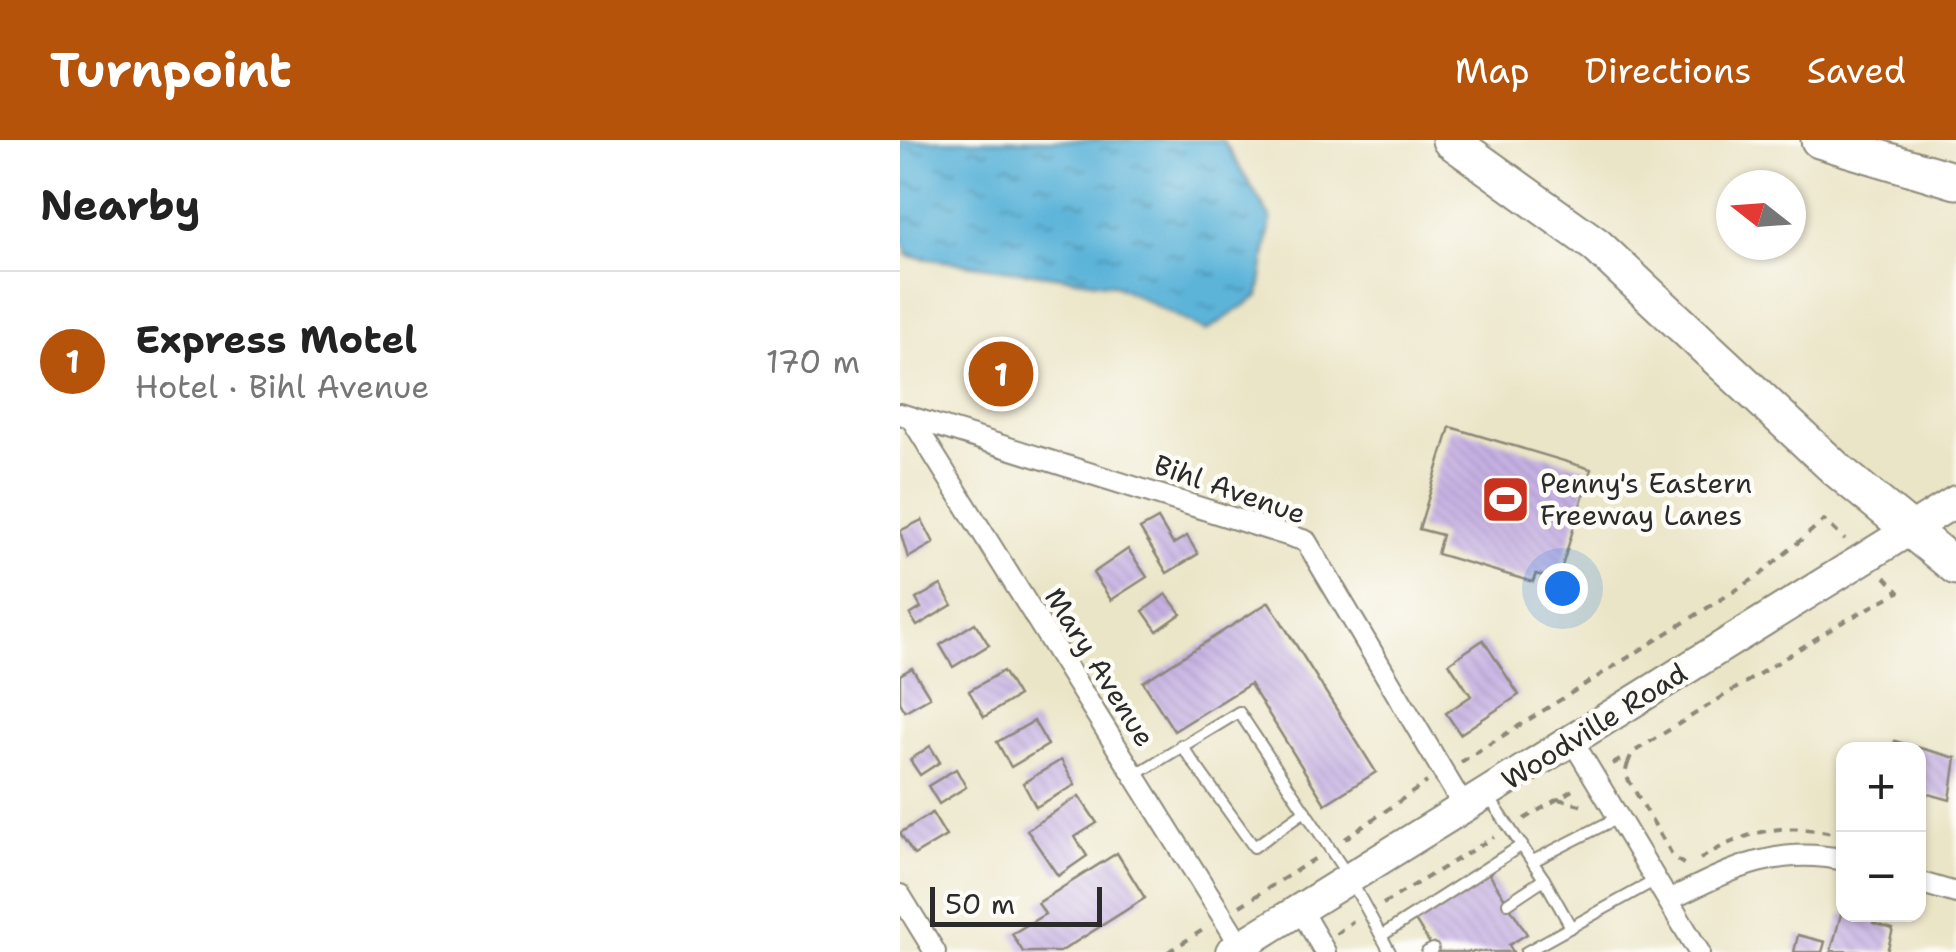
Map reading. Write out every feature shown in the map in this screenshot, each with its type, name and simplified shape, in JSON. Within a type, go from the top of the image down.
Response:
[{"type":"highway","points":[[1450,140],[1596,245],[1836,470],[1956,567]]},
{"type":"highway","points":[[1819,140],[1956,181]]},
{"type":"main road","name":"Woodville Road","points":[[1236,949],[1956,501]]},
{"type":"street","name":"Mary Avenue","points":[[906,416],[1135,775],[1236,949]]},
{"type":"street","name":"Bihl Avenue","points":[[906,416],[1306,541],[1475,800]]},
{"type":"street","points":[[1572,740],[1699,952]]},
{"type":"street","points":[[1671,900],[1762,858],[1796,853],[1836,859]]},
{"type":"street","points":[[1926,884],[1956,893]]},
{"type":"street","points":[[900,895],[935,952]]},
{"type":"street","points":[[1300,909],[1325,952]]},
{"type":"lane","points":[[1135,775],[1239,712],[1350,878],[1390,952]]},
{"type":"lane","points":[[1181,745],[1254,847],[1304,811]]},
{"type":"lane","points":[[1475,800],[1522,845],[1571,928]]},
{"type":"lane","points":[[1533,861],[1620,817]]},
{"type":"lane","points":[[1380,936],[1522,845]]},
{"type":"lane","points":[[1508,903],[1544,879]]},
{"type":"lane","points":[[1526,952],[1658,879]]},
{"type":"path","points":[[1628,763],[1625,774],[1680,865],[1765,829],[1801,828],[1836,835]]},
{"type":"path","points":[[1344,938],[1348,926]]},
{"type":"water","points":[[900,140],[1223,140],[1271,219],[1259,296],[1206,331],[1113,284],[908,256],[900,234]]},
{"type":"building","name":"Penny's Eastern Freeway Lanes","points":[[1450,427],[1591,469],[1558,580],[1536,574],[1533,582],[1437,554],[1442,535],[1419,529]]},
{"type":"building","points":[[1158,519],[1173,544],[1187,536],[1198,554],[1167,573],[1140,529]]},
{"type":"building","points":[[922,520],[934,543],[908,558],[900,531]]},
{"type":"building","points":[[1128,549],[1147,577],[1111,600],[1093,573]]},
{"type":"building","points":[[941,585],[952,605],[917,626],[910,615],[921,608],[916,599]]},
{"type":"building","points":[[1166,594],[1181,614],[1157,631],[1143,611]]},
{"type":"building","points":[[1269,602],[1376,772],[1325,804],[1250,684],[1174,731],[1143,682]]},
{"type":"building","points":[[975,623],[989,645],[953,667],[940,645]]},
{"type":"building","points":[[1483,640],[1519,695],[1460,734],[1446,713],[1471,696],[1449,663]]},
{"type":"building","points":[[912,668],[930,697],[905,711],[900,702],[900,675]]},
{"type":"building","points":[[1003,671],[1018,696],[984,717],[969,691]]},
{"type":"building","points":[[1034,721],[1048,745],[1011,767],[997,742]]},
{"type":"building","points":[[930,746],[940,762],[920,775],[910,760]]},
{"type":"building","points":[[1926,750],[1956,758],[1950,800],[1926,793]]},
{"type":"building","points":[[1061,760],[1075,785],[1036,807],[1023,783]]},
{"type":"building","points":[[956,769],[966,787],[939,804],[928,786]]},
{"type":"building","points":[[1079,796],[1097,823],[1075,837],[1087,856],[1058,876],[1027,830]]},
{"type":"building","points":[[932,813],[946,836],[914,855],[900,833]]},
{"type":"building","points":[[1117,853],[1145,898],[1060,952],[1023,952],[1012,934],[1045,914],[1038,903]]},
{"type":"building","points":[[1488,872],[1527,934],[1509,945],[1513,952],[1435,952],[1414,919]]},
{"type":"building","points":[[1839,922],[1873,922],[1893,929],[1887,952],[1831,951]]},
{"type":"building","points":[[1798,935],[1825,942],[1822,952],[1794,952]]},
{"type":"place","name":"Express Motel","points":[[1001,374]]},
{"type":"place","name":"Penny's Eastern Freeway Lanes","points":[[1505,499]]}]
